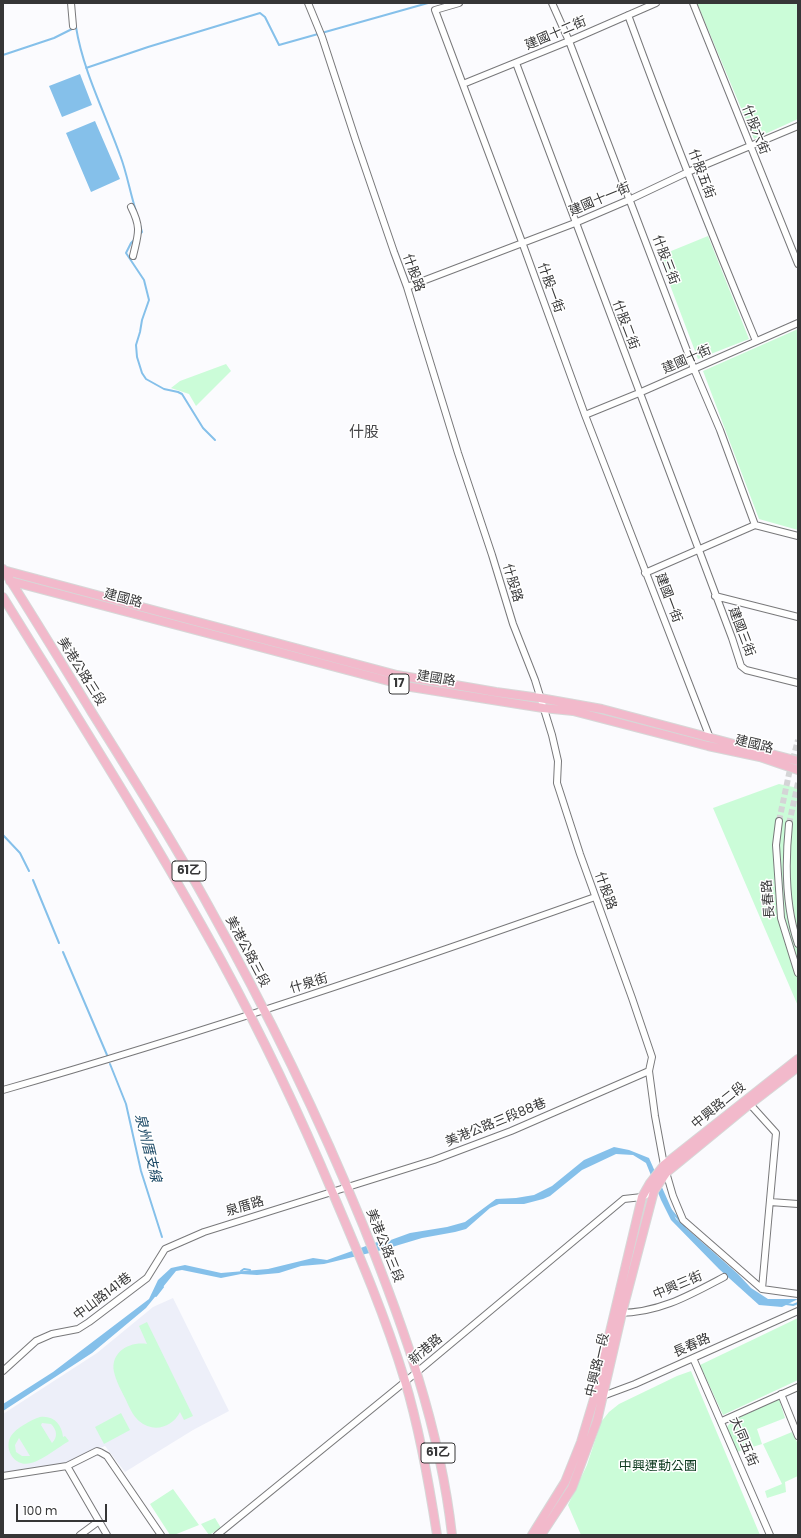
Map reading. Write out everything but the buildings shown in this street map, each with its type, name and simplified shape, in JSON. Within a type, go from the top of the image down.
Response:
[{"type":"main road","name":"建國路","points":[[3,570],[411,687],[544,708],[573,711],[708,746],[760,757],[798,770]]},
{"type":"main road","name":"美港公路三段","points":[[3,570],[7,581],[165,830],[264,1009],[316,1116],[348,1188],[400,1321],[417,1372]]},
{"type":"main road","name":"建國路","points":[[7,581],[397,675],[540,698],[602,710],[798,761]]},
{"type":"main road","name":"美港公路三段","points":[[3,597],[150,836],[221,960],[249,1014],[308,1135],[359,1253],[405,1381]]},
{"type":"main road","name":"中興路二段","points":[[642,1197],[656,1183],[665,1169],[748,1102],[798,1059]]},
{"type":"main road","name":"中興路二段","points":[[748,1102],[798,1067]]},
{"type":"main road","name":"中興路一段","points":[[532,1535],[565,1482],[581,1442],[656,1183]]},
{"type":"main road","name":"中興路一段","points":[[541,1535],[572,1488],[597,1421],[604,1396],[642,1197]]},
{"type":"main road","name":"61乙","points":[[417,1372],[441,1467],[452,1535]]},
{"type":"main road","name":"61乙","points":[[405,1381],[417,1427],[437,1535]]},
{"type":"street","points":[[71,3],[72,26]]},
{"type":"street","name":"什股路","points":[[308,3],[322,37],[407,287],[513,624],[529,662],[544,708],[558,761],[557,783],[580,854],[652,1056],[649,1071],[665,1169],[673,1196],[683,1220],[762,1289]]},
{"type":"street","points":[[450,4],[459,3]]},
{"type":"street","name":"什股三街","points":[[552,3],[569,41],[631,199],[694,369],[720,430],[755,525]]},
{"type":"street","name":"建國十二街","points":[[463,84],[569,41],[656,3]]},
{"type":"street","name":"什股六街","points":[[693,3],[798,264]]},
{"type":"street","name":"什股一街","points":[[450,4],[435,10],[645,573]]},
{"type":"street","name":"什股五街","points":[[628,15],[724,267],[756,341]]},
{"type":"street","name":"什股二街","points":[[516,63],[715,596]]},
{"type":"street","name":"建國十一街","points":[[407,287],[631,199],[688,172],[798,126]]},
{"type":"street","points":[[131,207],[136,217],[139,229],[133,256]]},
{"type":"street","name":"建國十街","points":[[585,415],[639,394],[798,323]]},
{"type":"street","points":[[755,525],[798,536]]},
{"type":"street","name":"建國一街","points":[[710,738],[665,619],[645,573],[755,525]]},
{"type":"street","points":[[715,596],[798,617]]},
{"type":"street","name":"建國三街","points":[[715,596],[741,666],[746,670],[798,683]]},
{"type":"street","name":"長春路","points":[[779,822],[776,845],[781,918],[798,973]]},
{"type":"street","name":"長春路","points":[[789,824],[786,858],[787,883],[793,929],[798,944]]},
{"type":"street","name":"什泉街","points":[[3,1090],[111,1059],[323,991],[596,896]]},
{"type":"street","name":"美港公路三段88巷","points":[[333,1192],[434,1160],[511,1131],[649,1071]]},
{"type":"street","points":[[748,1102],[776,1133],[762,1289],[798,1294]]},
{"type":"street","name":"泉厝路","points":[[165,1249],[204,1232],[333,1192]]},
{"type":"street","name":"新港路","points":[[217,1535],[417,1372],[624,1199],[642,1197]]},
{"type":"street","points":[[770,1202],[798,1204]]},
{"type":"street","name":"中山路141巷","points":[[3,1371],[36,1341],[52,1334],[78,1329],[89,1322],[147,1278],[165,1249]]},
{"type":"street","name":"中興三街","points":[[619,1313],[644,1311],[665,1306],[724,1277]]},
{"type":"street","name":"長春路","points":[[594,1399],[635,1384],[798,1311]]},
{"type":"street","name":"大同五街","points":[[693,1358],[722,1421],[770,1535]]},
{"type":"street","points":[[722,1421],[798,1387]]},
{"type":"street","points":[[781,1394],[798,1436]]},
{"type":"street","points":[[3,1476],[67,1466],[97,1451],[100,1452],[107,1456],[161,1535]]},
{"type":"street","points":[[67,1466],[107,1535]]},
{"type":"street","points":[[80,1535],[99,1521]]},
{"type":"shaded area","points":[[173,1298],[229,1411],[193,1430],[125,1472],[105,1446],[66,1463],[3,1474],[3,1414],[97,1353],[153,1307]]},
{"type":"green space","points":[[697,3],[798,3],[798,119],[754,139]]},
{"type":"green space","points":[[708,236],[749,339],[698,359],[659,256]]},
{"type":"green space","points":[[798,329],[798,530],[759,519],[703,371]]},
{"type":"green space","points":[[226,364],[231,371],[196,406],[189,394],[171,388],[180,381]]},
{"type":"green space","points":[[779,784],[798,788],[798,1006],[713,808]]},
{"type":"green space","points":[[798,1318],[798,1380],[723,1415],[700,1365]]},
{"type":"green space","points":[[147,1322],[193,1416],[184,1420],[180,1412],[172,1422],[156,1428],[144,1425],[137,1419],[120,1389],[114,1372],[115,1359],[123,1349],[134,1344],[147,1344],[139,1326]]},
{"type":"green space","name":"中興運動公園","points":[[691,1371],[760,1535],[581,1535],[568,1505],[587,1465],[601,1422],[609,1412],[619,1404],[677,1376]]},
{"type":"green space","points":[[779,1399],[785,1418],[757,1429],[762,1444],[737,1452],[727,1427],[732,1421]]},
{"type":"green space","points":[[121,1413],[130,1430],[104,1444],[95,1427]]},
{"type":"green space","points":[[49,1417],[56,1421],[61,1428],[63,1437],[65,1436],[69,1441],[35,1462],[25,1464],[20,1463],[12,1456],[10,1452],[8,1446],[9,1441],[16,1430],[36,1418]],"holes":[[[42,1423],[51,1424],[55,1429],[56,1436],[52,1443],[41,1425]],[[19,1438],[30,1456],[22,1456],[16,1452],[15,1445]]]},
{"type":"green space","points":[[792,1432],[798,1444],[798,1476],[785,1482],[786,1492],[767,1498],[765,1491],[782,1484],[763,1444]]},
{"type":"green space","points":[[173,1489],[199,1525],[174,1535],[170,1535],[150,1504]]},
{"type":"green space","points":[[215,1518],[221,1528],[209,1535],[201,1524]]},
{"type":"water","points":[[80,74],[92,105],[62,117],[49,86]]},
{"type":"water","points":[[95,121],[120,179],[91,192],[66,133]]},
{"type":"water","points":[[614,1147],[629,1150],[649,1158],[676,1219],[738,1274],[751,1288],[768,1299],[798,1299],[782,1307],[759,1305],[719,1269],[671,1220],[646,1163],[633,1155],[616,1154],[582,1170],[550,1196],[524,1204],[499,1204],[490,1208],[466,1229],[455,1232],[422,1238],[382,1250],[324,1264],[301,1266],[279,1273],[257,1275],[241,1274],[221,1278],[182,1270],[176,1271],[146,1308],[92,1353],[3,1411],[3,1404],[53,1372],[149,1299],[158,1280],[171,1268],[185,1265],[221,1273],[268,1269],[313,1258],[327,1260],[380,1241],[388,1241],[410,1233],[447,1227],[465,1222],[496,1199],[534,1195],[552,1186],[584,1160]]},
{"type":"waterway","points":[[86,68],[148,47],[260,13],[265,17],[279,45],[428,3]]},
{"type":"waterway","points":[[3,55],[54,38],[76,27],[79,43],[89,76],[114,139],[136,211]]},
{"type":"waterway","points":[[139,235],[142,232],[140,225]]},
{"type":"waterway","points":[[135,239],[131,243],[126,253],[144,280],[149,300],[136,345],[137,357],[142,373],[146,379],[164,389],[182,394],[203,428],[215,440]]},
{"type":"waterway","name":"泉州厝支線","points":[[3,835],[20,853],[29,871]]},
{"type":"waterway","name":"泉州厝支線","points":[[33,880],[59,943]]},
{"type":"waterway","name":"泉州厝支線","points":[[63,952],[107,1055]]},
{"type":"waterway","name":"泉州厝支線","points":[[110,1064],[126,1104],[141,1171],[162,1237]]},
{"type":"waterway","points":[[670,1209],[685,1227]]},
{"type":"waterway","points":[[241,1271],[244,1269],[250,1270]]},
{"type":"waterway","points":[[156,1296],[163,1287]]},
{"type":"waterway","points":[[786,1304],[793,1305],[798,1303]]},
{"type":"tunnel","points":[[779,821],[798,740]]},
{"type":"tunnel","points":[[789,824],[798,783]]},
{"type":"district","name":"什股","points":[[364,433]]}]
